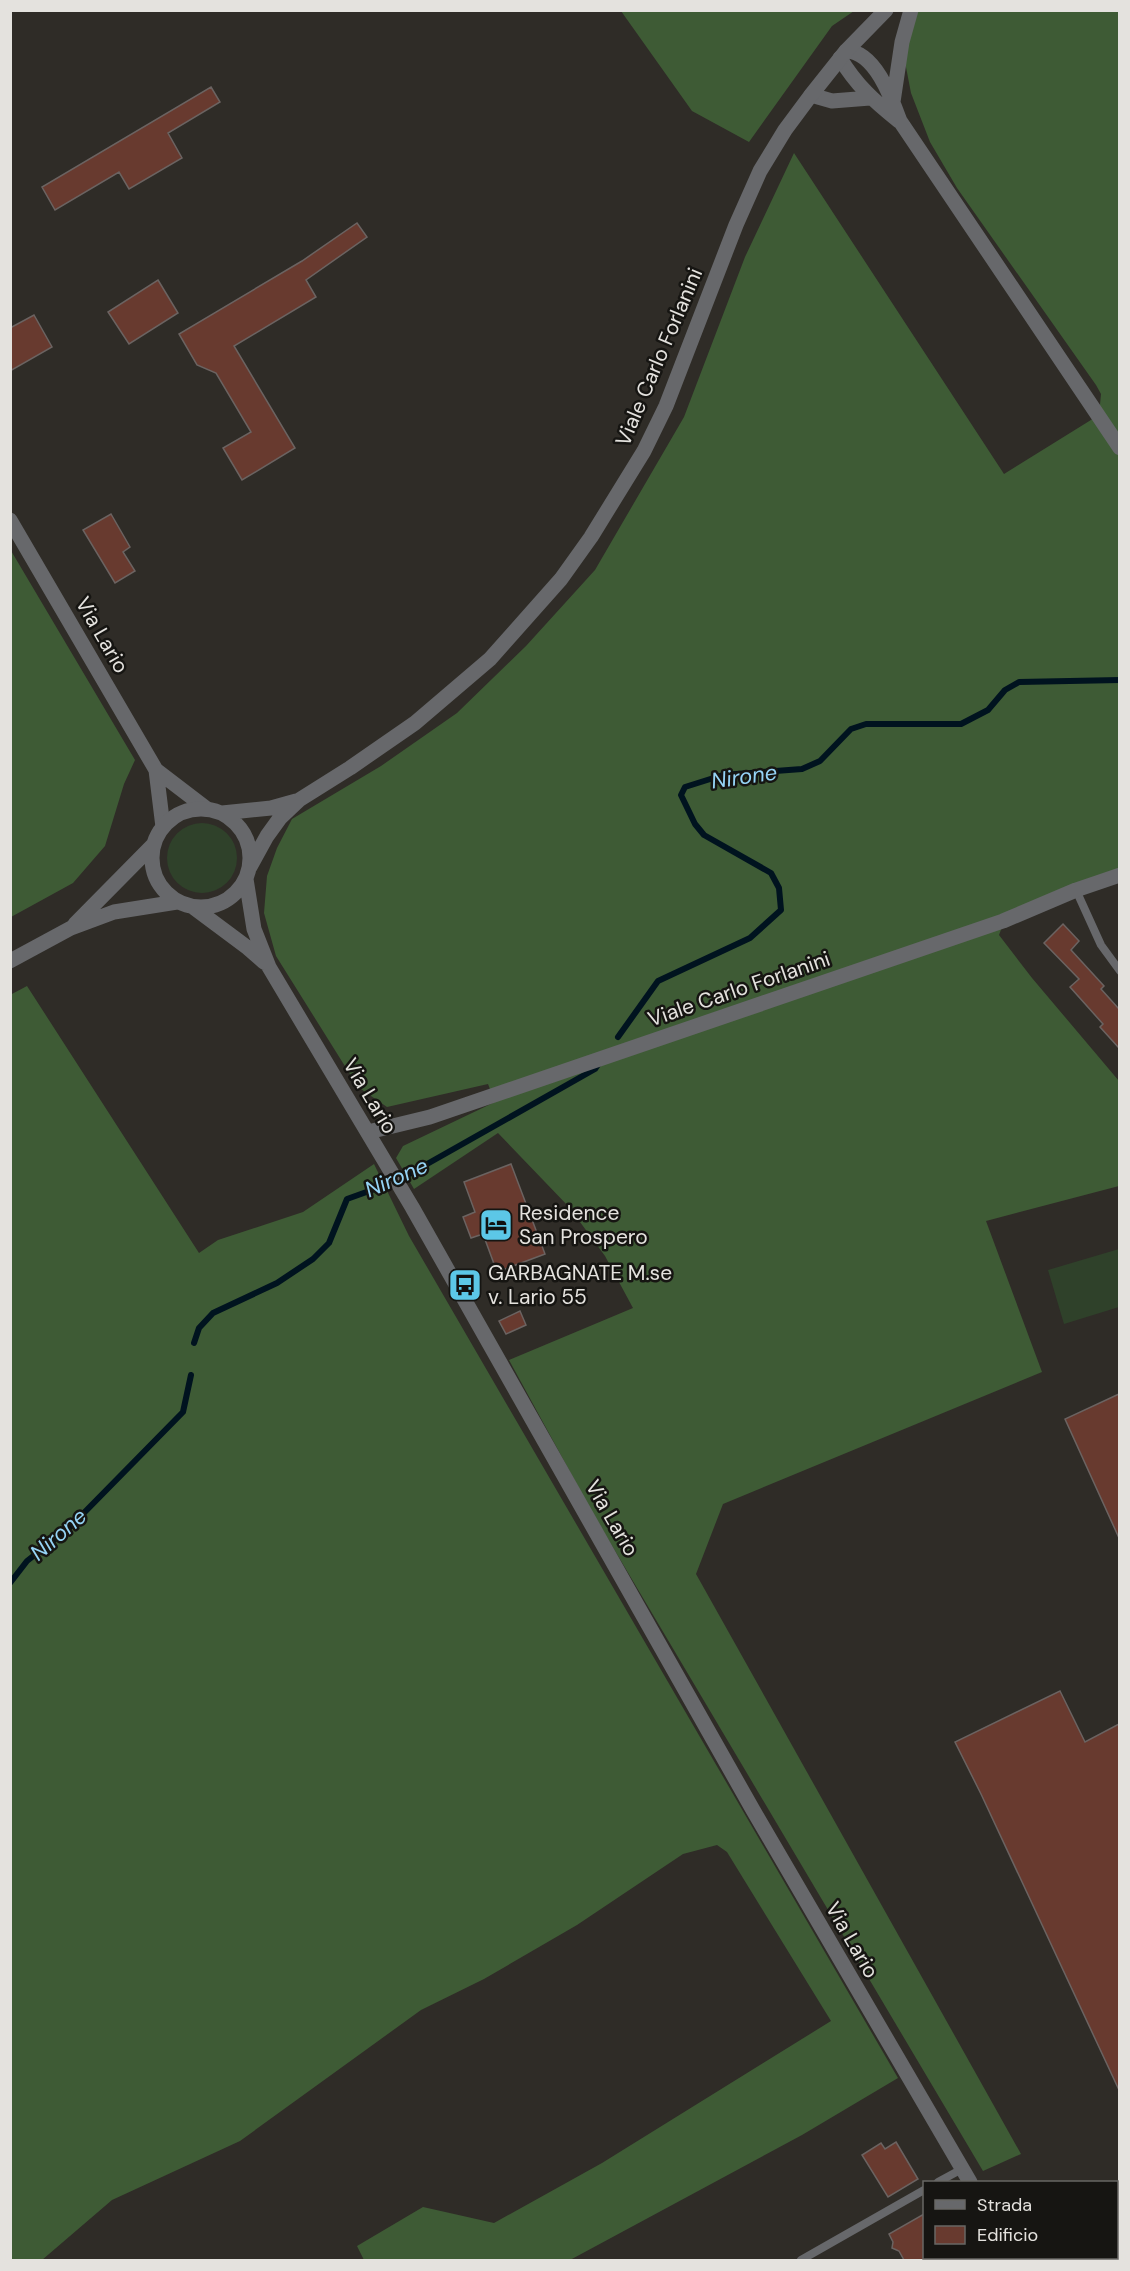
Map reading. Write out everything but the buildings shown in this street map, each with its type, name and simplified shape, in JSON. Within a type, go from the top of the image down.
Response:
[{"type":"street","name":"Viale Carlo Forlanini","points":[[248,873],[267,836],[280,818],[299,800],[350,768],[432,709],[490,659],[561,579],[591,537],[644,451],[666,406],[736,225],[760,171],[785,130],[811,95],[843,55],[886,10]]},
{"type":"street","points":[[893,102],[902,42],[912,10]]},
{"type":"street","points":[[900,121],[870,99],[858,84],[843,55],[860,54],[871,64],[893,102],[900,121],[1119,448]]},
{"type":"street","points":[[811,95],[832,101],[870,99]]},
{"type":"street","name":"Via Lario","points":[[10,520],[156,771],[163,826]]},
{"type":"street","name":"Via Lario","points":[[156,771],[215,811]]},
{"type":"street","name":"Viale Carlo Forlanini","points":[[215,811],[271,808],[299,800]]},
{"type":"street","points":[[71,928],[153,845],[163,826],[176,815],[191,810],[215,811],[235,822],[245,835],[250,850],[248,873],[230,899],[206,908],[193,907],[177,902],[166,894],[158,883],[151,858],[153,845]]},
{"type":"street","name":"Via Lario","points":[[248,873],[254,929],[269,966],[405,1195],[741,1789],[969,2181]]},
{"type":"street","name":"Viale Carlo Forlanini","points":[[368,1132],[430,1118],[1003,921],[1076,890],[1119,875]]},
{"type":"street","points":[[10,961],[71,928],[114,912],[177,902]]},
{"type":"street","name":"Via Lario","points":[[193,907],[269,966]]},
{"type":"lane","points":[[1076,890],[1101,945],[1119,971]]},
{"type":"lane","points":[[940,2181],[962,2169]]},
{"type":"lane","points":[[801,2260],[923,2191]]},
{"type":"green space","points":[[621,11],[854,11],[832,26],[749,142],[692,111]]},
{"type":"green space","points":[[914,11],[1119,11],[1119,872],[1007,914],[999,935],[1032,978],[1119,1081],[1119,1186],[986,1221],[1042,1372],[723,1504],[696,1574],[1021,2154],[983,2171],[592,1512],[509,1360],[633,1308],[605,1256],[569,1207],[498,1133],[414,1189],[396,1158],[403,1146],[495,1102],[488,1084],[387,1107],[358,1087],[276,956],[264,913],[267,876],[277,848],[292,819],[381,766],[457,713],[526,646],[595,570],[684,417],[745,257],[794,153],[1004,474],[1099,415],[1101,394],[1096,385],[957,188],[930,142],[911,93],[905,62]]},
{"type":"green space","points":[[10,549],[135,760],[124,784],[105,846],[73,883],[11,917]]},
{"type":"green space","points":[[195,823],[209,823],[222,828],[232,838],[237,858],[232,878],[222,888],[209,893],[195,893],[182,888],[172,878],[167,865],[167,851],[172,838],[182,828]]},
{"type":"green space","points":[[27,986],[199,1253],[218,1240],[303,1212],[374,1164],[409,1236],[898,2078],[802,2135],[570,2260],[364,2260],[357,2246],[423,2207],[494,2223],[602,2163],[831,2021],[727,1852],[717,1845],[683,1854],[577,1925],[484,1979],[421,2010],[240,2141],[112,2200],[42,2260],[11,2260],[10,995]]},
{"type":"green space","points":[[1119,1249],[1119,1307],[1064,1324],[1048,1270]]},
{"type":"waterway","name":"Nirone","points":[[618,1037],[658,981],[750,938],[781,910],[779,888],[771,873],[704,835],[695,824],[681,795],[685,787],[723,775],[802,769],[820,761],[851,729],[866,724],[961,724],[988,710],[1005,690],[1019,682],[1120,680]]},
{"type":"waterway","name":"Nirone","points":[[194,1343],[199,1328],[213,1313],[277,1283],[313,1259],[329,1243],[347,1199],[397,1181],[595,1069],[599,1063]]},
{"type":"waterway","name":"Nirone","points":[[10,1583],[27,1561],[70,1527],[183,1412],[191,1375]]},
{"type":"place","name":"Residence San Prospero","points":[[496,1225]]},
{"type":"place","name":"GARBAGNATE M.se v. Lario 55","points":[[465,1285]]}]
